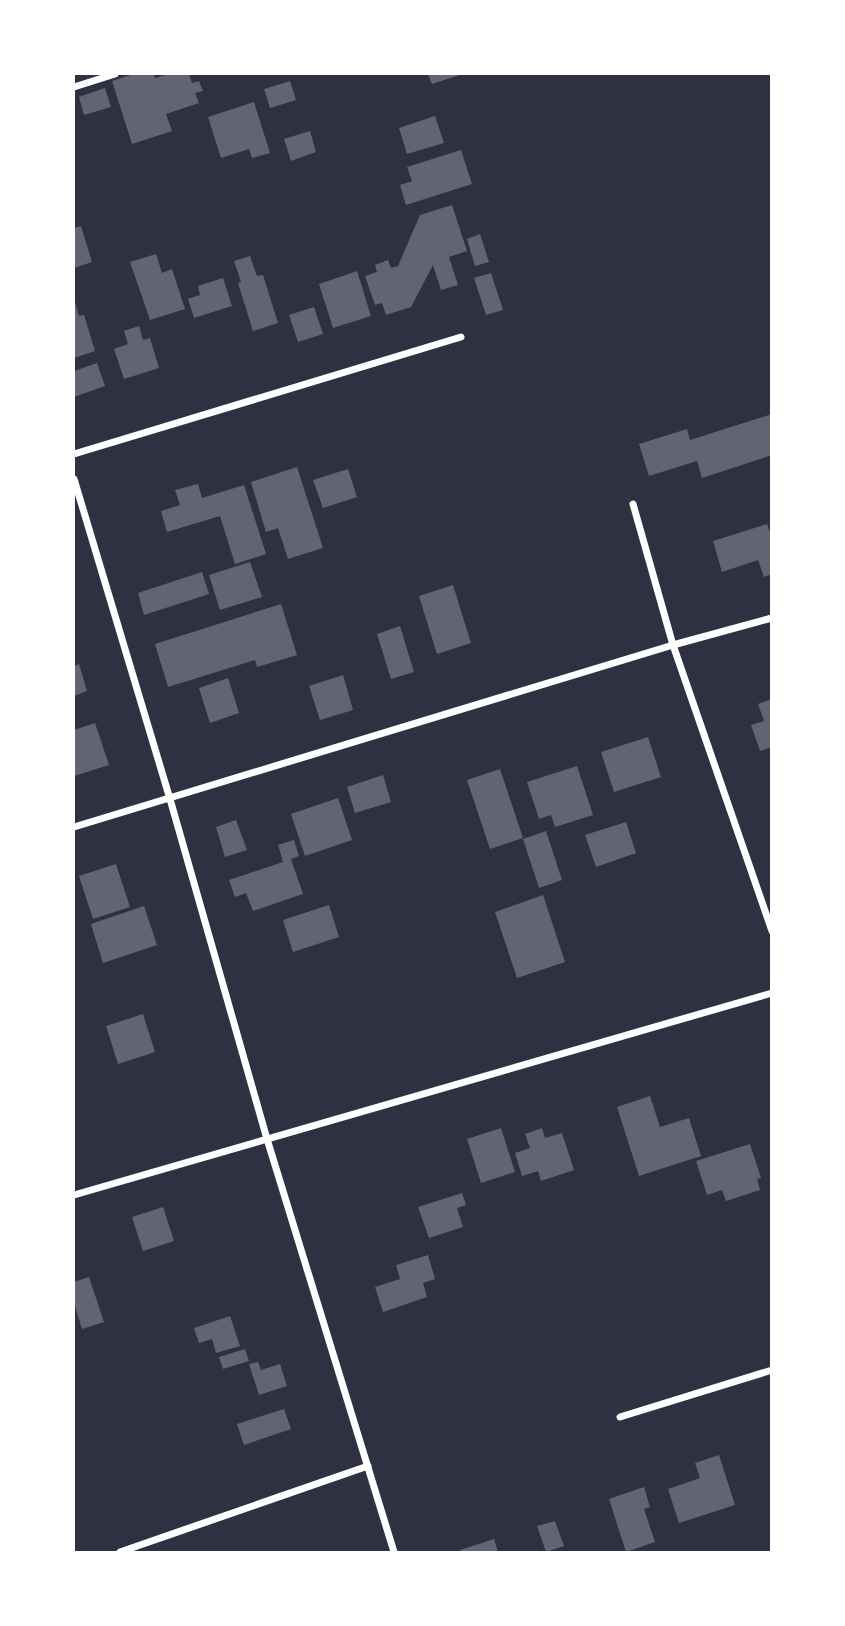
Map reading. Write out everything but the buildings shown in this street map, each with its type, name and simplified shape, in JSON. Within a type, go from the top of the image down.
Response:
[{"type":"street","points":[[74,87],[115,74]]},
{"type":"street","points":[[74,454],[461,337]]},
{"type":"street","points":[[74,479],[170,799],[267,1139],[394,1552]]},
{"type":"street","points":[[633,504],[673,645],[772,931]]},
{"type":"street","points":[[74,827],[673,645],[772,618]]},
{"type":"street","points":[[74,1195],[772,993]]},
{"type":"street","points":[[620,1417],[772,1370]]},
{"type":"street","points":[[120,1552],[368,1466]]}]
